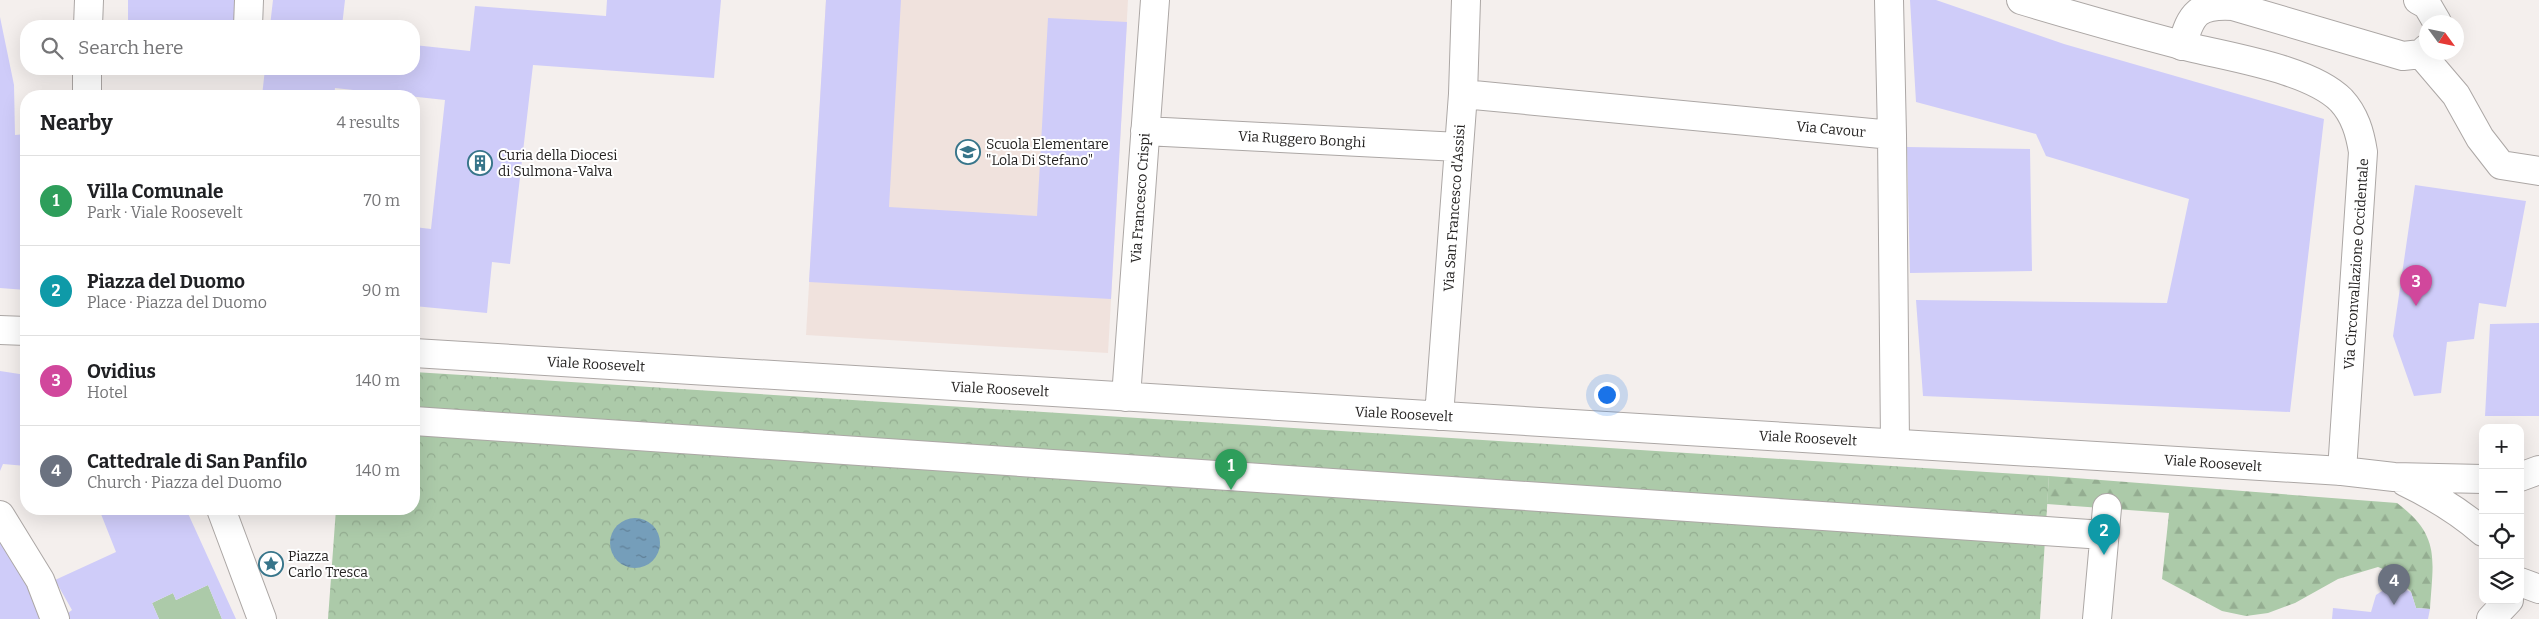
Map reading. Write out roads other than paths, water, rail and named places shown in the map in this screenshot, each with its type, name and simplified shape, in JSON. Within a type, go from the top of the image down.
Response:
[{"type":"street","points":[[88,20],[89,0]]},
{"type":"street","points":[[248,20],[249,0]]},
{"type":"street","name":"Via Francesco Crispi","points":[[1126,397],[1154,0]]},
{"type":"street","name":"Via San Francesco d'Assisi","points":[[1439,416],[1463,94],[1466,0]]},
{"type":"street","points":[[1889,0],[1894,443]]},
{"type":"street","name":"Via Circonvallazione Occidentale","points":[[2021,0],[2307,79],[2341,100],[2352,114],[2360,131],[2363,170],[2342,471]]},
{"type":"street","points":[[2418,0],[2427,5],[2433,15]]},
{"type":"street","points":[[2182,46],[2189,22],[2199,10],[2215,5],[2234,6],[2403,56],[2419,52]]},
{"type":"street","points":[[2431,60],[2456,95],[2480,138],[2501,165],[2539,171]]},
{"type":"street","points":[[87,75],[87,90]]},
{"type":"street","name":"Via Cavour","points":[[1463,94],[1892,135]]},
{"type":"street","name":"Via Ruggero Bonghi","points":[[1145,132],[1459,147]]},
{"type":"street","points":[[0,330],[20,331]]},
{"type":"street","name":"Viale Roosevelt","points":[[420,353],[2342,471],[2394,477],[2479,479]]},
{"type":"street","points":[[420,421],[2104,535]]},
{"type":"street","points":[[2524,476],[2539,470]]},
{"type":"street","name":"Viale Roosevelt","points":[[2394,477],[2438,498],[2479,529]]},
{"type":"street","points":[[2097,619],[2106,508]]},
{"type":"street","points":[[223,515],[262,619]]},
{"type":"street","points":[[1,516],[40,580],[55,619]]},
{"type":"street","points":[[2491,619],[2505,604]]},
{"type":"water","points":[[640,518],[653,525],[659,533],[659,553],[653,561],[645,567],[630,568],[617,561],[611,553],[610,538],[617,525],[625,519]]},
{"type":"place","name":"Scuola Elementare \"Lola Di Stefano\"","points":[[968,152]]},
{"type":"place","name":"Curia della Diocesi di Sulmona-Valva","points":[[480,163]]},
{"type":"place","name":"Ovidius","points":[[2416,306]]},
{"type":"place","name":"Villa Comunale","points":[[1231,490]]},
{"type":"place","name":"Piazza del Duomo","points":[[2104,555]]},
{"type":"place","name":"Piazza Carlo Tresca","points":[[271,564]]},
{"type":"place","name":"Cattedrale di San Panfilo","points":[[2394,605]]}]
